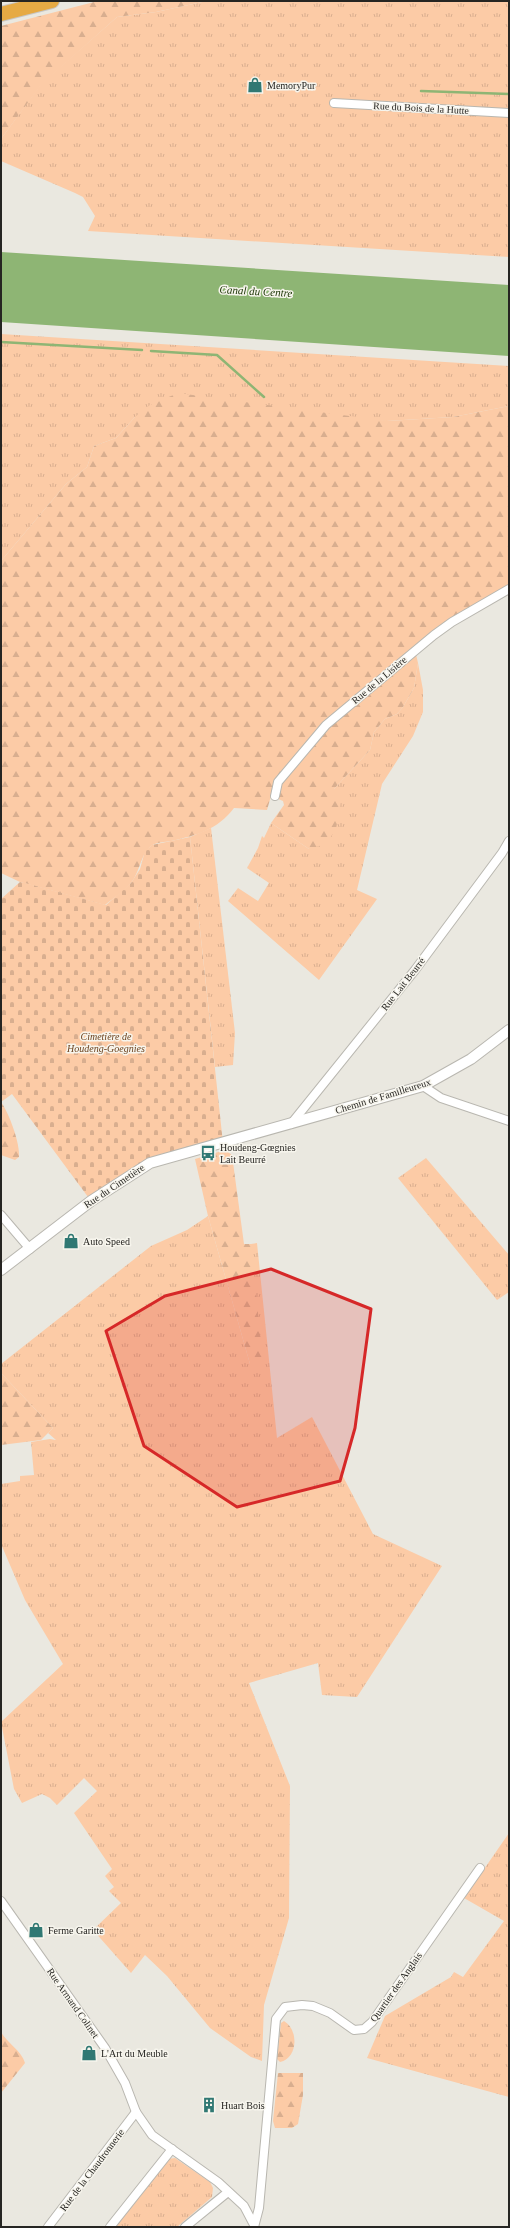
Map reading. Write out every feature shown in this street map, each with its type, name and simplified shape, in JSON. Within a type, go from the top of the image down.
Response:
[{"type":"highway","points":[[1,14],[52,1]]},
{"type":"street","name":"Rue du Bois de la Hutte","points":[[334,103],[509,113]]},
{"type":"street","name":"Rue de la Lisière","points":[[275,796],[278,782],[326,725],[434,635],[452,622],[509,589]]},
{"type":"street","name":"Rue Lait Beurré","points":[[291,1124],[415,970],[502,853],[509,841]]},
{"type":"street","name":"Chemin de Familleureux","points":[[313,1117],[423,1086],[471,1059],[509,1030]]},
{"type":"street","points":[[423,1086],[440,1098],[509,1121]]},
{"type":"street","name":"Rue du Cimetière","points":[[1,1270],[90,1201],[134,1171],[150,1163],[313,1117]]},
{"type":"street","points":[[1,1214],[30,1249]]},
{"type":"street","name":"Quartier des Anglais","points":[[254,2226],[259,2208],[276,2019],[280,2012],[291,2006],[313,2006],[330,2013],[354,2030],[364,2029],[372,2022],[480,1868]]},
{"type":"street","name":"Rue Armand Colinet","points":[[1,1901],[105,2048],[125,2083],[136,2112],[152,2135],[228,2192],[244,2206],[254,2226]]},
{"type":"street","name":"Rue de la Chaudronnerie","points":[[48,2227],[136,2112]]},
{"type":"street","points":[[110,2227],[172,2150]]},
{"type":"street","points":[[185,2227],[228,2192]]},
{"type":"highlighted area","points":[[271,1269],[371,1309],[355,1428],[340,1481],[237,1507],[144,1446],[106,1331],[165,1296]]},
{"type":"green space","points":[[98,1],[207,1],[156,12],[117,17],[41,85],[1,139],[1,26]]},
{"type":"green space","points":[[207,1],[509,1],[509,257],[88,231],[95,216],[83,197],[1,161],[1,139],[41,84],[117,17],[156,12]]},
{"type":"green space","points":[[1,334],[509,366],[509,406],[453,417],[387,421],[135,417],[116,438],[94,446],[87,467],[66,484],[1,561]]},
{"type":"green space","points":[[178,393],[387,421],[453,417],[509,406],[509,589],[415,650],[418,663],[414,688],[403,707],[397,714],[385,719],[374,732],[370,750],[334,789],[341,800],[336,829],[326,844],[309,849],[271,823],[284,805],[283,801],[271,796],[267,810],[234,808],[214,827],[198,834],[151,846],[145,853],[137,874],[131,883],[105,905],[20,882],[1,873],[1,561],[66,484],[87,467],[94,446],[116,438],[135,417],[150,405]]},
{"type":"green space","points":[[418,663],[423,690],[423,712],[413,736],[382,784],[357,890],[377,899],[319,980],[228,901],[238,888],[258,901],[269,883],[247,868],[258,848],[262,836],[264,838],[271,823],[309,849],[334,789],[370,750],[374,732],[385,719],[397,714],[403,707],[414,688]]},
{"type":"green space","points":[[211,828],[235,1033],[233,1065],[215,1067],[190,837]]},
{"type":"green space","name":"Cimetière de Houdeng-Goegnies","points":[[190,837],[223,1143],[166,1157],[91,1201],[12,1094],[1,1102],[1,899],[20,882],[106,905],[131,883],[140,869],[145,851],[152,845]]},
{"type":"green space","points":[[1,1102],[10,1121],[18,1144],[19,1157],[15,1160],[1,1155]]},
{"type":"green space","points":[[225,1150],[232,1155],[244,1244],[251,1244],[263,1362],[250,1364],[208,1216],[195,1159]]},
{"type":"green space","points":[[426,1158],[509,1255],[509,1292],[497,1300],[398,1178]]},
{"type":"green space","points":[[208,1216],[250,1364],[251,1244],[257,1243],[277,1438],[312,1417],[373,1534],[442,1566],[357,1697],[322,1695],[318,1663],[249,1683],[290,1786],[289,1918],[264,2005],[262,2061],[251,2057],[210,2028],[167,1976],[145,1955],[131,1973],[93,1930],[121,1903],[109,1891],[114,1887],[105,1876],[112,1869],[74,1813],[97,1791],[84,1778],[57,1805],[50,1798],[42,1794],[22,1803],[14,1789],[1,1722],[63,1664],[25,1600],[1,1544],[1,1484],[20,1481],[20,1476],[34,1475],[31,1442],[50,1439],[56,1440],[48,1433],[53,1428],[1,1373],[1,1364],[151,1246],[187,1230]]},
{"type":"green space","points":[[1,1373],[53,1428],[41,1440],[1,1445]]},
{"type":"green space","points":[[509,1833],[509,2097],[367,2058],[385,2016],[451,1977],[454,1972],[463,1977],[504,1921],[464,1898]]},
{"type":"green space","points":[[284,2021],[289,2025],[292,2031],[294,2043],[293,2050],[290,2055],[280,2062],[277,2059],[281,2023]]},
{"type":"green space","points":[[1,2032],[18,2051],[25,2063],[1,2093]]},
{"type":"green space","points":[[278,2073],[303,2073],[303,2095],[298,2124],[292,2128],[275,2128],[273,2121]]},
{"type":"green space","points":[[175,2158],[210,2182],[213,2188],[212,2197],[177,2227],[114,2227],[168,2159]]},
{"type":"water","name":"Canal du Centre","points":[[1,252],[509,285],[509,356],[1,322]]},
{"type":"waterway","points":[[421,91],[509,94]]},
{"type":"waterway","points":[[1,342],[142,350]]},
{"type":"waterway","points":[[151,351],[217,355],[264,397]]},
{"type":"place","name":"MemoryPur","points":[[255,85]]},
{"type":"place","name":"Houdeng-Gœgnies Lait Beurré","points":[[208,1153]]},
{"type":"place","name":"Auto Speed","points":[[71,1241]]},
{"type":"place","name":"Ferme Garitte","points":[[36,1930]]},
{"type":"place","name":"L'Art du Meuble","points":[[89,2053]]},
{"type":"place","name":"Huart Bois","points":[[209,2105]]}]
